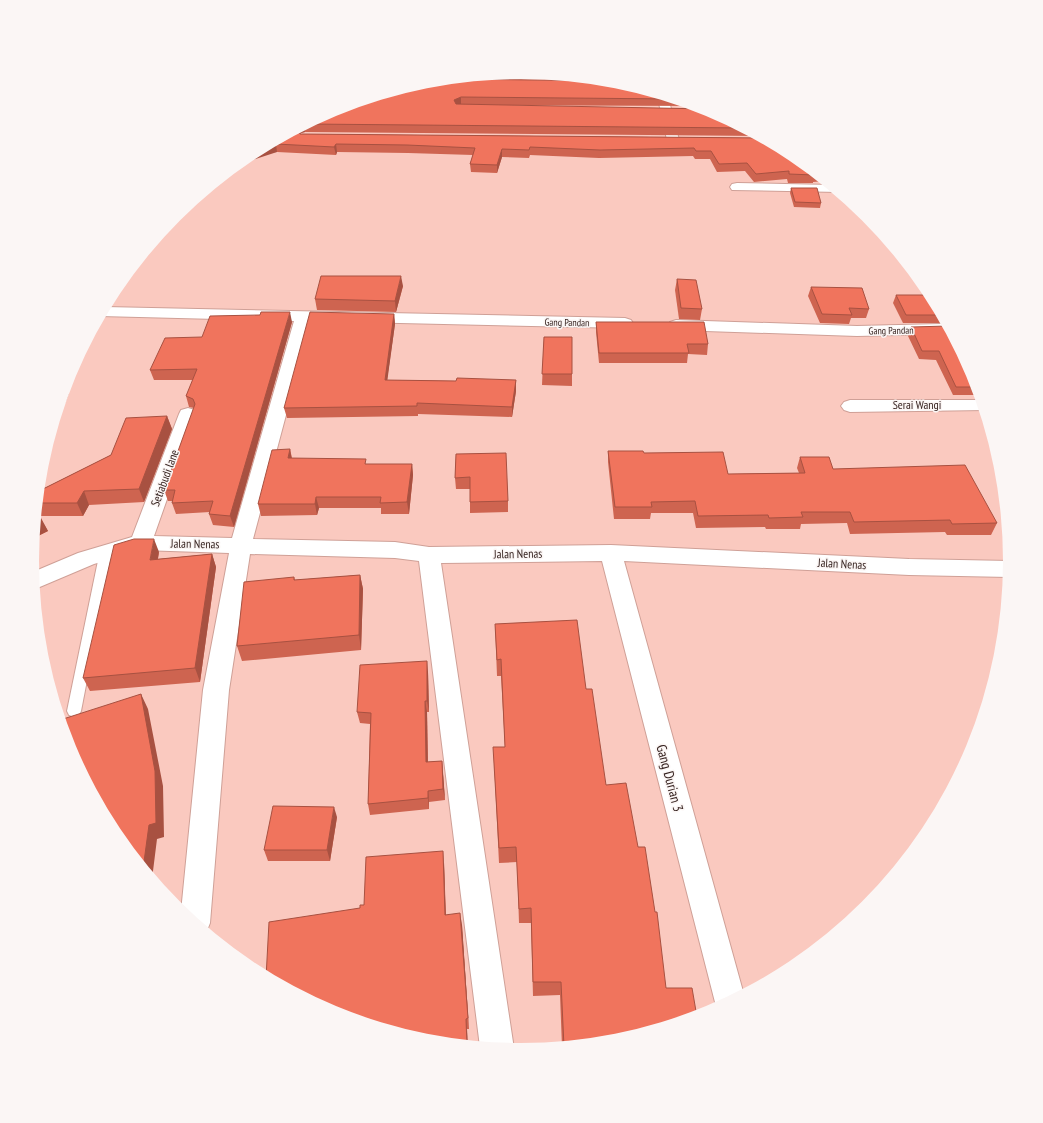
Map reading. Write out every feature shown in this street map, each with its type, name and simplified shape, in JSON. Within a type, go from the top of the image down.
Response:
[{"type":"street","points":[[665,101],[671,112],[673,140]]},
{"type":"street","points":[[651,111],[671,112]]},
{"type":"street","points":[[657,140],[688,140]]},
{"type":"street","points":[[737,186],[827,189]]},
{"type":"street","name":"Gang Pandan","points":[[109,312],[637,324]]},
{"type":"street","points":[[196,917],[216,690],[241,545],[304,316]]},
{"type":"street","name":"Gang Pandan","points":[[660,324],[858,330],[944,329]]},
{"type":"street","name":"Serai Wangi","points":[[850,406],[978,405]]},
{"type":"street","name":"Setiabudi lane","points":[[141,543],[188,414]]},
{"type":"street","name":"Jalan Nenas","points":[[40,578],[57,569],[106,551],[141,543],[395,550],[429,555],[611,553],[909,567],[1004,569]]},
{"type":"street","name":"Gang Durian 3","points":[[611,553],[729,997]]},
{"type":"street","points":[[429,555],[496,1043]]},
{"type":"lane","points":[[74,711],[106,551]]},
{"type":"building","points":[[503,80],[555,80],[584,83],[616,88],[658,99],[461,97],[454,100],[456,104],[686,109],[733,128],[319,124],[366,105],[397,95],[459,83]]},
{"type":"building","points":[[300,133],[752,138],[790,160],[810,175],[789,174],[789,171],[756,174],[747,163],[719,164],[711,151],[696,151],[694,148],[600,150],[530,147],[529,150],[502,149],[497,165],[470,164],[475,148],[336,144],[334,147],[280,144]]},
{"type":"building","points":[[791,188],[817,188],[821,203],[795,202]]},
{"type":"building","points":[[321,276],[401,276],[395,301],[315,299]]},
{"type":"building","points":[[677,279],[696,280],[702,309],[681,308]]},
{"type":"building","points":[[811,287],[862,288],[869,309],[849,308],[852,315],[822,314]]},
{"type":"building","points":[[896,295],[924,295],[936,315],[906,315]]},
{"type":"building","points":[[261,312],[290,312],[230,516],[209,514],[213,501],[172,503],[175,490],[164,490],[195,404],[193,399],[186,396],[197,369],[150,370],[165,338],[202,337],[210,316],[260,315]]},
{"type":"building","points":[[310,312],[394,314],[385,380],[456,381],[457,378],[516,380],[512,407],[417,403],[417,406],[284,408]]},
{"type":"building","points":[[596,322],[704,322],[708,344],[687,344],[689,353],[599,353]]},
{"type":"building","points":[[942,326],[954,348],[971,387],[956,387],[939,351],[922,351],[911,327]]},
{"type":"building","points":[[544,337],[572,337],[572,374],[542,374]]},
{"type":"building","points":[[167,416],[139,489],[84,491],[77,503],[43,503],[45,488],[111,455],[126,418]]},
{"type":"building","points":[[290,449],[288,458],[366,459],[365,464],[412,464],[407,502],[380,503],[381,497],[316,497],[315,504],[258,504],[272,450]]},
{"type":"building","points":[[608,451],[643,451],[644,453],[723,452],[728,474],[805,473],[800,457],[829,457],[833,469],[965,465],[997,523],[952,524],[950,520],[854,522],[850,512],[801,512],[803,517],[769,518],[768,515],[698,516],[695,501],[651,502],[652,507],[615,507]]},
{"type":"building","points":[[506,453],[508,501],[470,502],[470,477],[455,478],[456,454]]},
{"type":"building","points":[[134,539],[154,539],[150,560],[212,554],[195,668],[83,678],[114,545]]},
{"type":"building","points":[[360,575],[359,635],[237,646],[244,582],[294,577],[294,580]]},
{"type":"building","points":[[577,620],[586,689],[592,689],[606,785],[626,783],[638,847],[645,847],[655,912],[657,912],[666,988],[692,988],[696,1011],[646,1028],[616,1035],[564,1042],[561,982],[533,982],[531,908],[519,909],[516,847],[499,848],[493,747],[505,747],[501,659],[497,660],[495,624]]},
{"type":"building","points":[[427,661],[427,701],[425,701],[426,762],[442,761],[443,789],[428,791],[428,798],[368,804],[371,713],[357,712],[360,665]]},
{"type":"building","points":[[141,694],[155,771],[156,823],[149,825],[144,861],[120,830],[104,803],[89,775],[65,718]]},
{"type":"building","points":[[273,806],[334,807],[327,850],[264,850]]},
{"type":"building","points":[[443,851],[445,915],[460,913],[468,1018],[466,1019],[467,1041],[427,1035],[397,1028],[366,1018],[308,994],[266,971],[269,922],[360,908],[360,905],[364,905],[366,857]]}]
